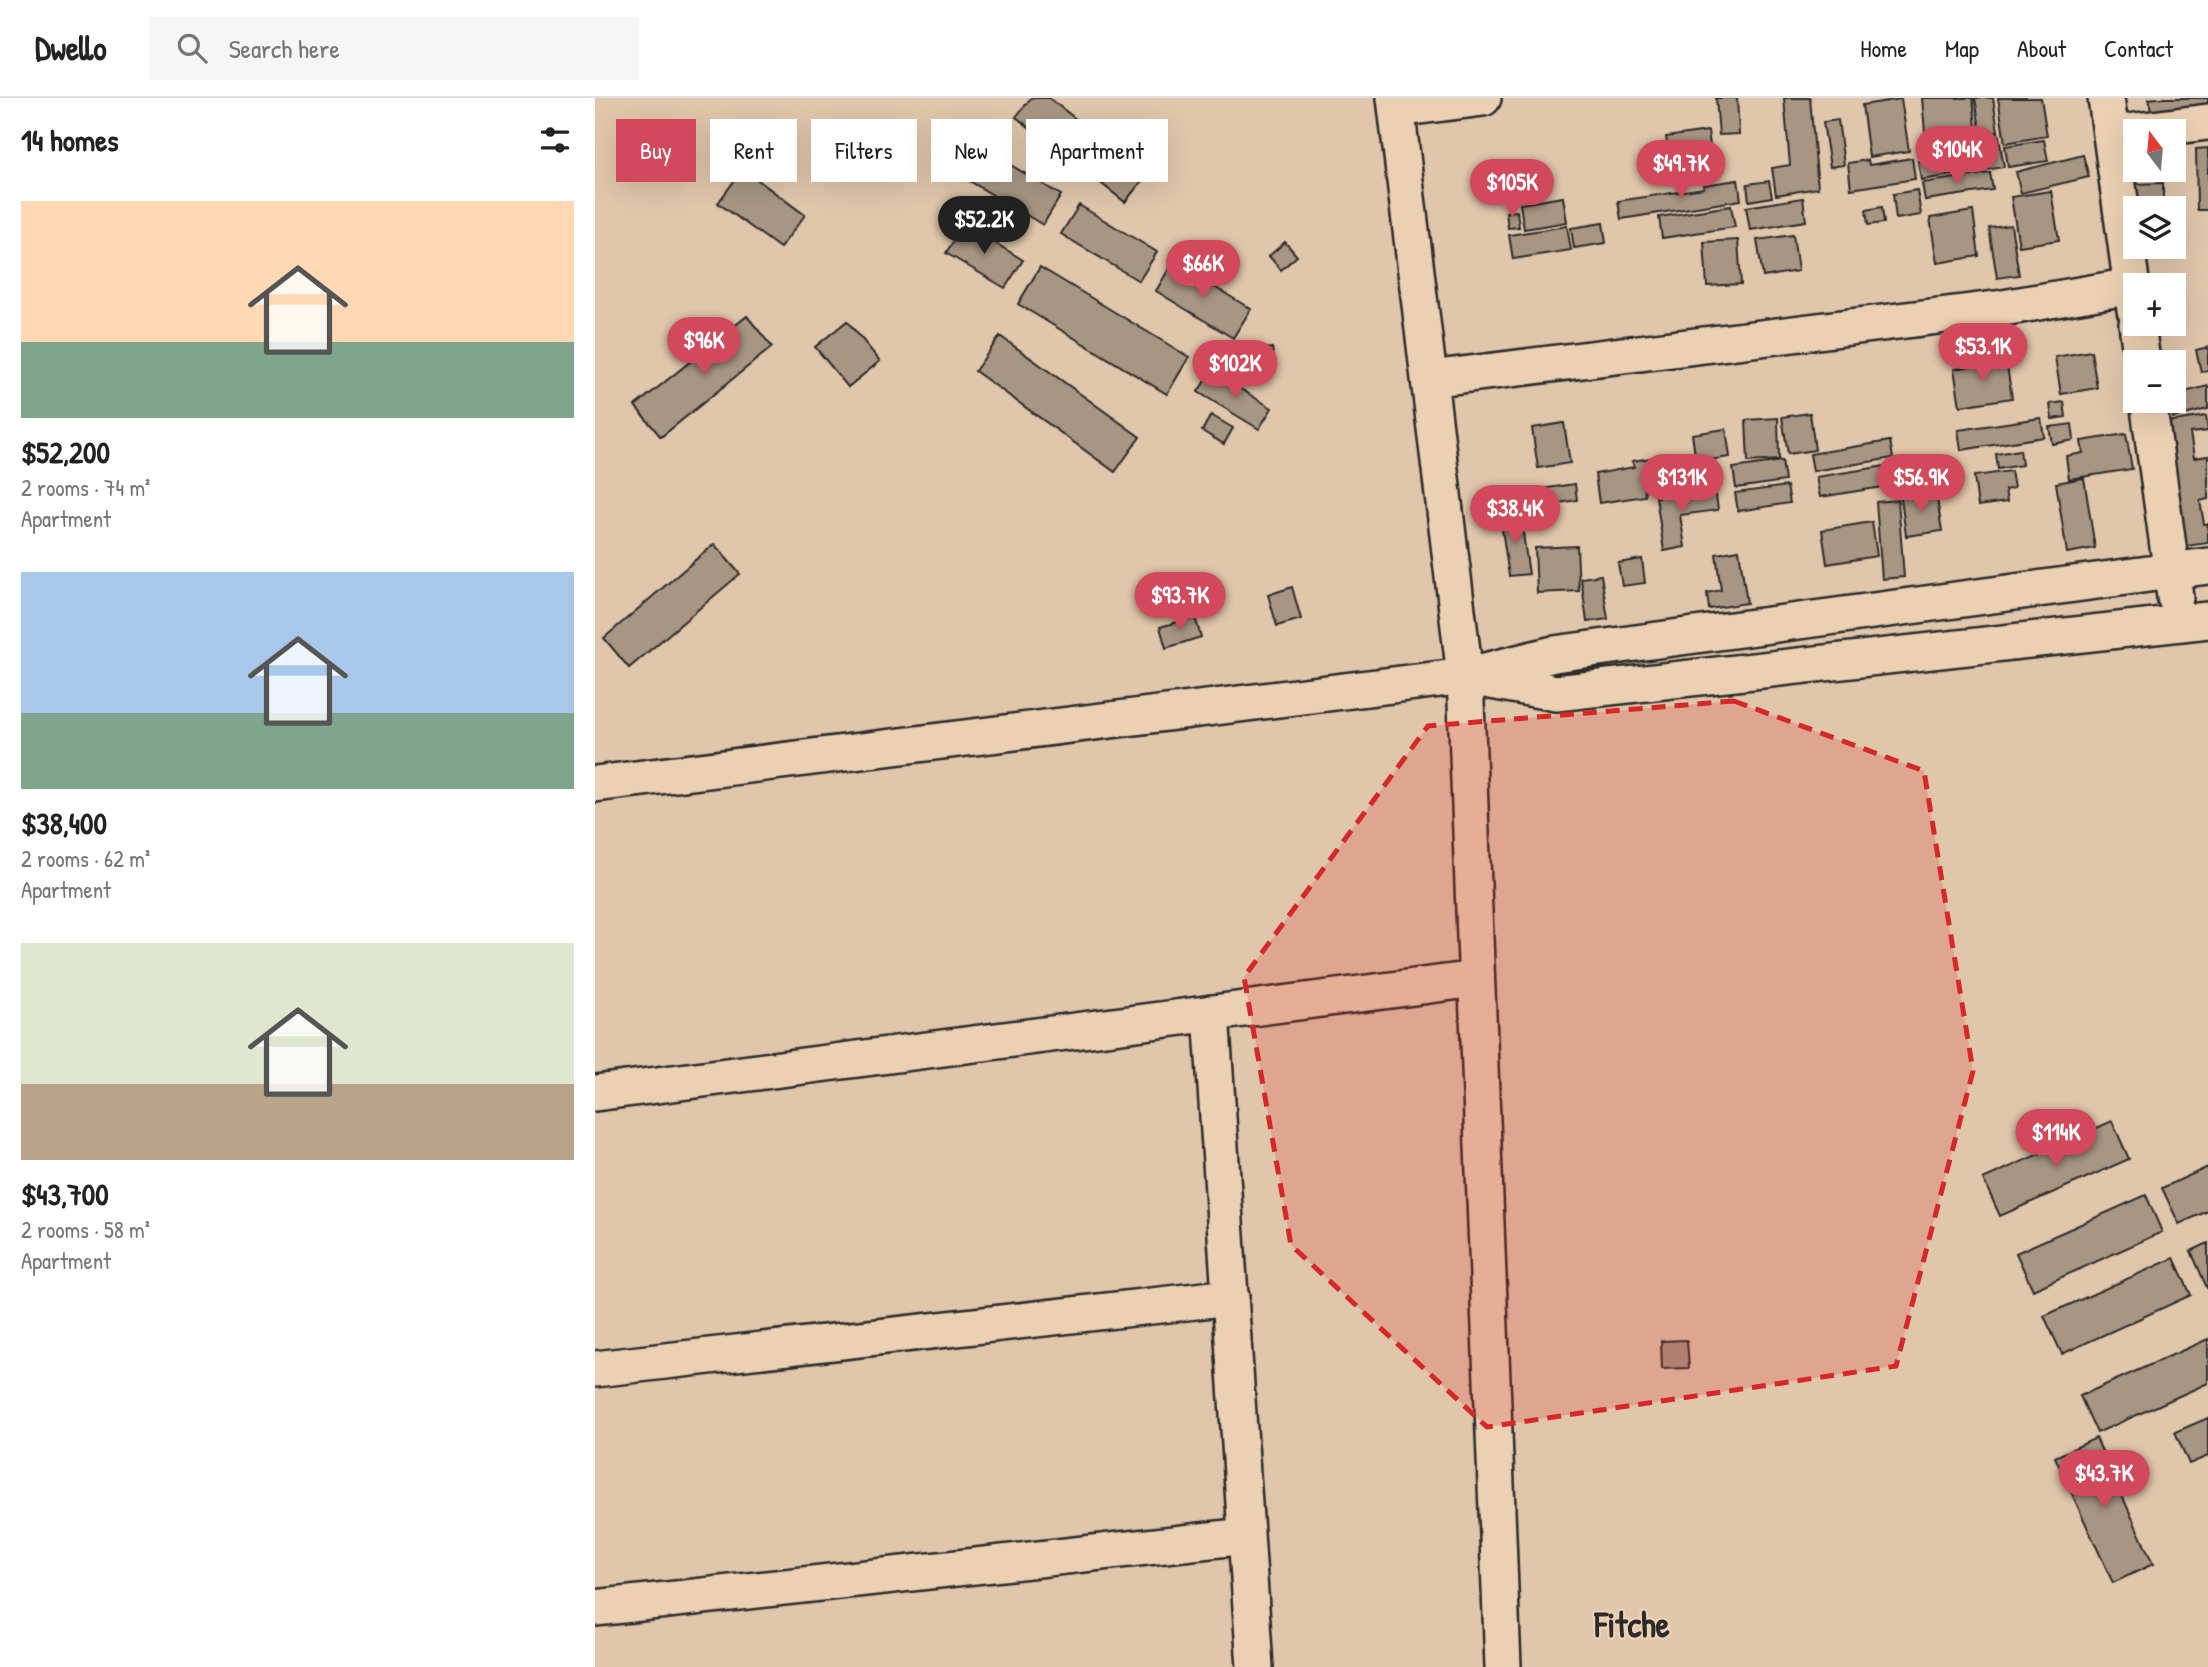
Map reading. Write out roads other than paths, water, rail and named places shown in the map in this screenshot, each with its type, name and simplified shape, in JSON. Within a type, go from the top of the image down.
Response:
[{"type":"street","points":[[1483,98],[1396,104],[1465,676],[1503,1667]]},
{"type":"street","points":[[2106,98],[2130,273]]},
{"type":"street","points":[[2111,134],[2208,122]]},
{"type":"street","points":[[1429,379],[2003,308],[2123,299]]},
{"type":"street","points":[[1465,676],[1556,693],[2193,622],[2171,572],[2150,413]]},
{"type":"street","points":[[595,784],[1465,676],[1554,654],[2208,566]]},
{"type":"street","points":[[595,1093],[1476,979]]},
{"type":"street","points":[[1211,1013],[1255,1667]]},
{"type":"street","points":[[595,1369],[1231,1297]]},
{"type":"street","points":[[595,1608],[1247,1536]]},
{"type":"district","name":"Fitche","points":[[1632,1624]]}]
